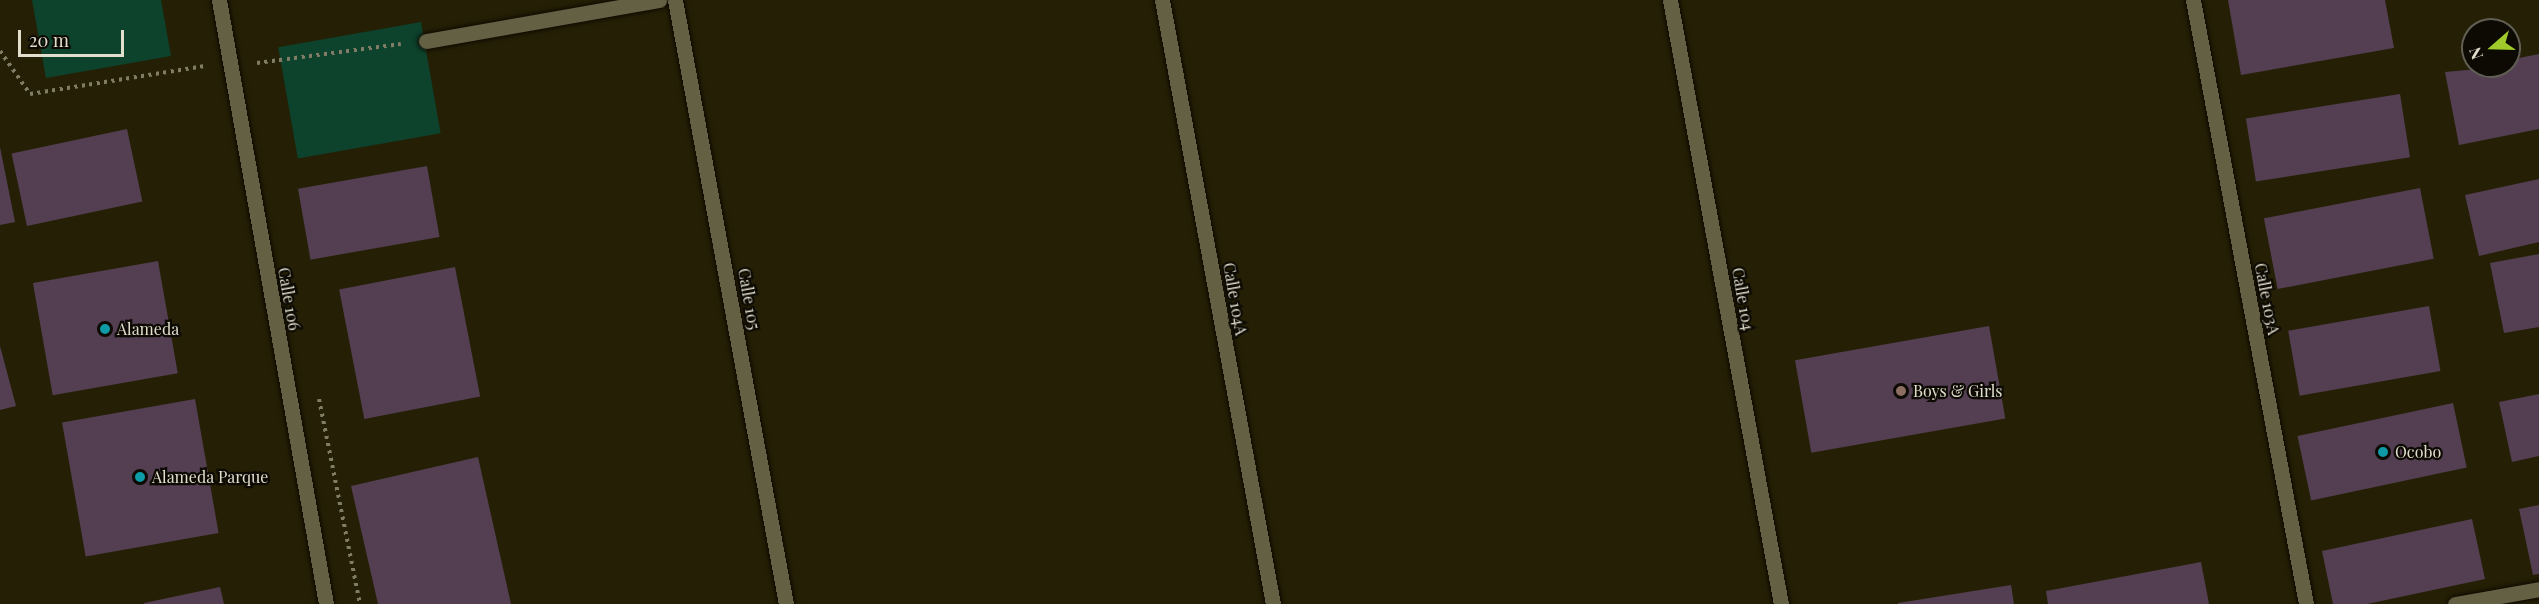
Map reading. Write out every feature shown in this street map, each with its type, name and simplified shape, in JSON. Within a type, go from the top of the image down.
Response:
[{"type":"street","name":"Calle 106","points":[[219,0],[326,604]]},
{"type":"street","points":[[426,41],[659,0]]},
{"type":"street","name":"Calle 105","points":[[675,0],[786,604]]},
{"type":"street","name":"Calle 104A","points":[[1162,0],[1273,604]]},
{"type":"street","name":"Calle 104","points":[[1670,0],[1781,604]]},
{"type":"street","name":"Calle 103A","points":[[2193,0],[2306,604]]},
{"type":"street","points":[[2455,604],[2539,589]]},
{"type":"green space","points":[[32,0],[161,0],[171,56],[46,78]]},
{"type":"green space","points":[[421,22],[441,133],[298,158],[278,47]]},
{"type":"building","points":[[2228,0],[2385,0],[2394,48],[2241,75]]},
{"type":"building","points":[[2539,54],[2539,129],[2459,145],[2445,72],[2461,70],[2461,78],[2521,78],[2521,58]]},
{"type":"building","points":[[2400,94],[2410,157],[2256,182],[2246,118]]},
{"type":"building","points":[[127,129],[142,201],[27,226],[12,154]]},
{"type":"building","points":[[0,147],[15,222],[0,225]]},
{"type":"building","points":[[427,166],[440,237],[310,260],[298,189]]},
{"type":"building","points":[[2539,179],[2539,242],[2479,256],[2465,195]]},
{"type":"building","points":[[2420,188],[2434,259],[2278,289],[2264,218]]},
{"type":"building","points":[[2539,254],[2539,327],[2504,333],[2490,263]]},
{"type":"building","name":"Alameda","points":[[158,261],[178,373],[53,395],[33,283]]},
{"type":"building","points":[[455,267],[480,397],[364,419],[339,290]]},
{"type":"building","points":[[2429,306],[2440,371],[2300,396],[2288,331]]},
{"type":"building","name":"Boys & Girls","points":[[1989,326],[2005,419],[1811,453],[1795,360]]},
{"type":"building","points":[[0,346],[16,406],[0,410]]},
{"type":"building","points":[[2539,394],[2539,456],[2512,462],[2499,402]]},
{"type":"building","name":"Alameda Parque","points":[[195,399],[219,533],[86,556],[62,422]]},
{"type":"building","name":"Ocobo","points":[[2453,403],[2467,468],[2311,501],[2297,436]]},
{"type":"building","points":[[478,457],[511,604],[378,604],[351,486]]},
{"type":"building","points":[[2539,505],[2539,574],[2533,575],[2519,509]]},
{"type":"building","points":[[2472,519],[2485,579],[2367,604],[2333,604],[2322,551]]},
{"type":"building","points":[[2201,562],[2209,604],[2048,604],[2046,591]]},
{"type":"building","points":[[2011,585],[2014,604],[1898,604],[1898,603]]},
{"type":"building","points":[[220,587],[224,604],[144,604],[144,603]]},
{"type":"place","name":"Alameda","points":[[105,329]]},
{"type":"place","name":"Boys & Girls","points":[[1901,391]]},
{"type":"place","name":"Ocobo","points":[[2383,452]]},
{"type":"place","name":"Alameda Parque","points":[[140,477]]}]
